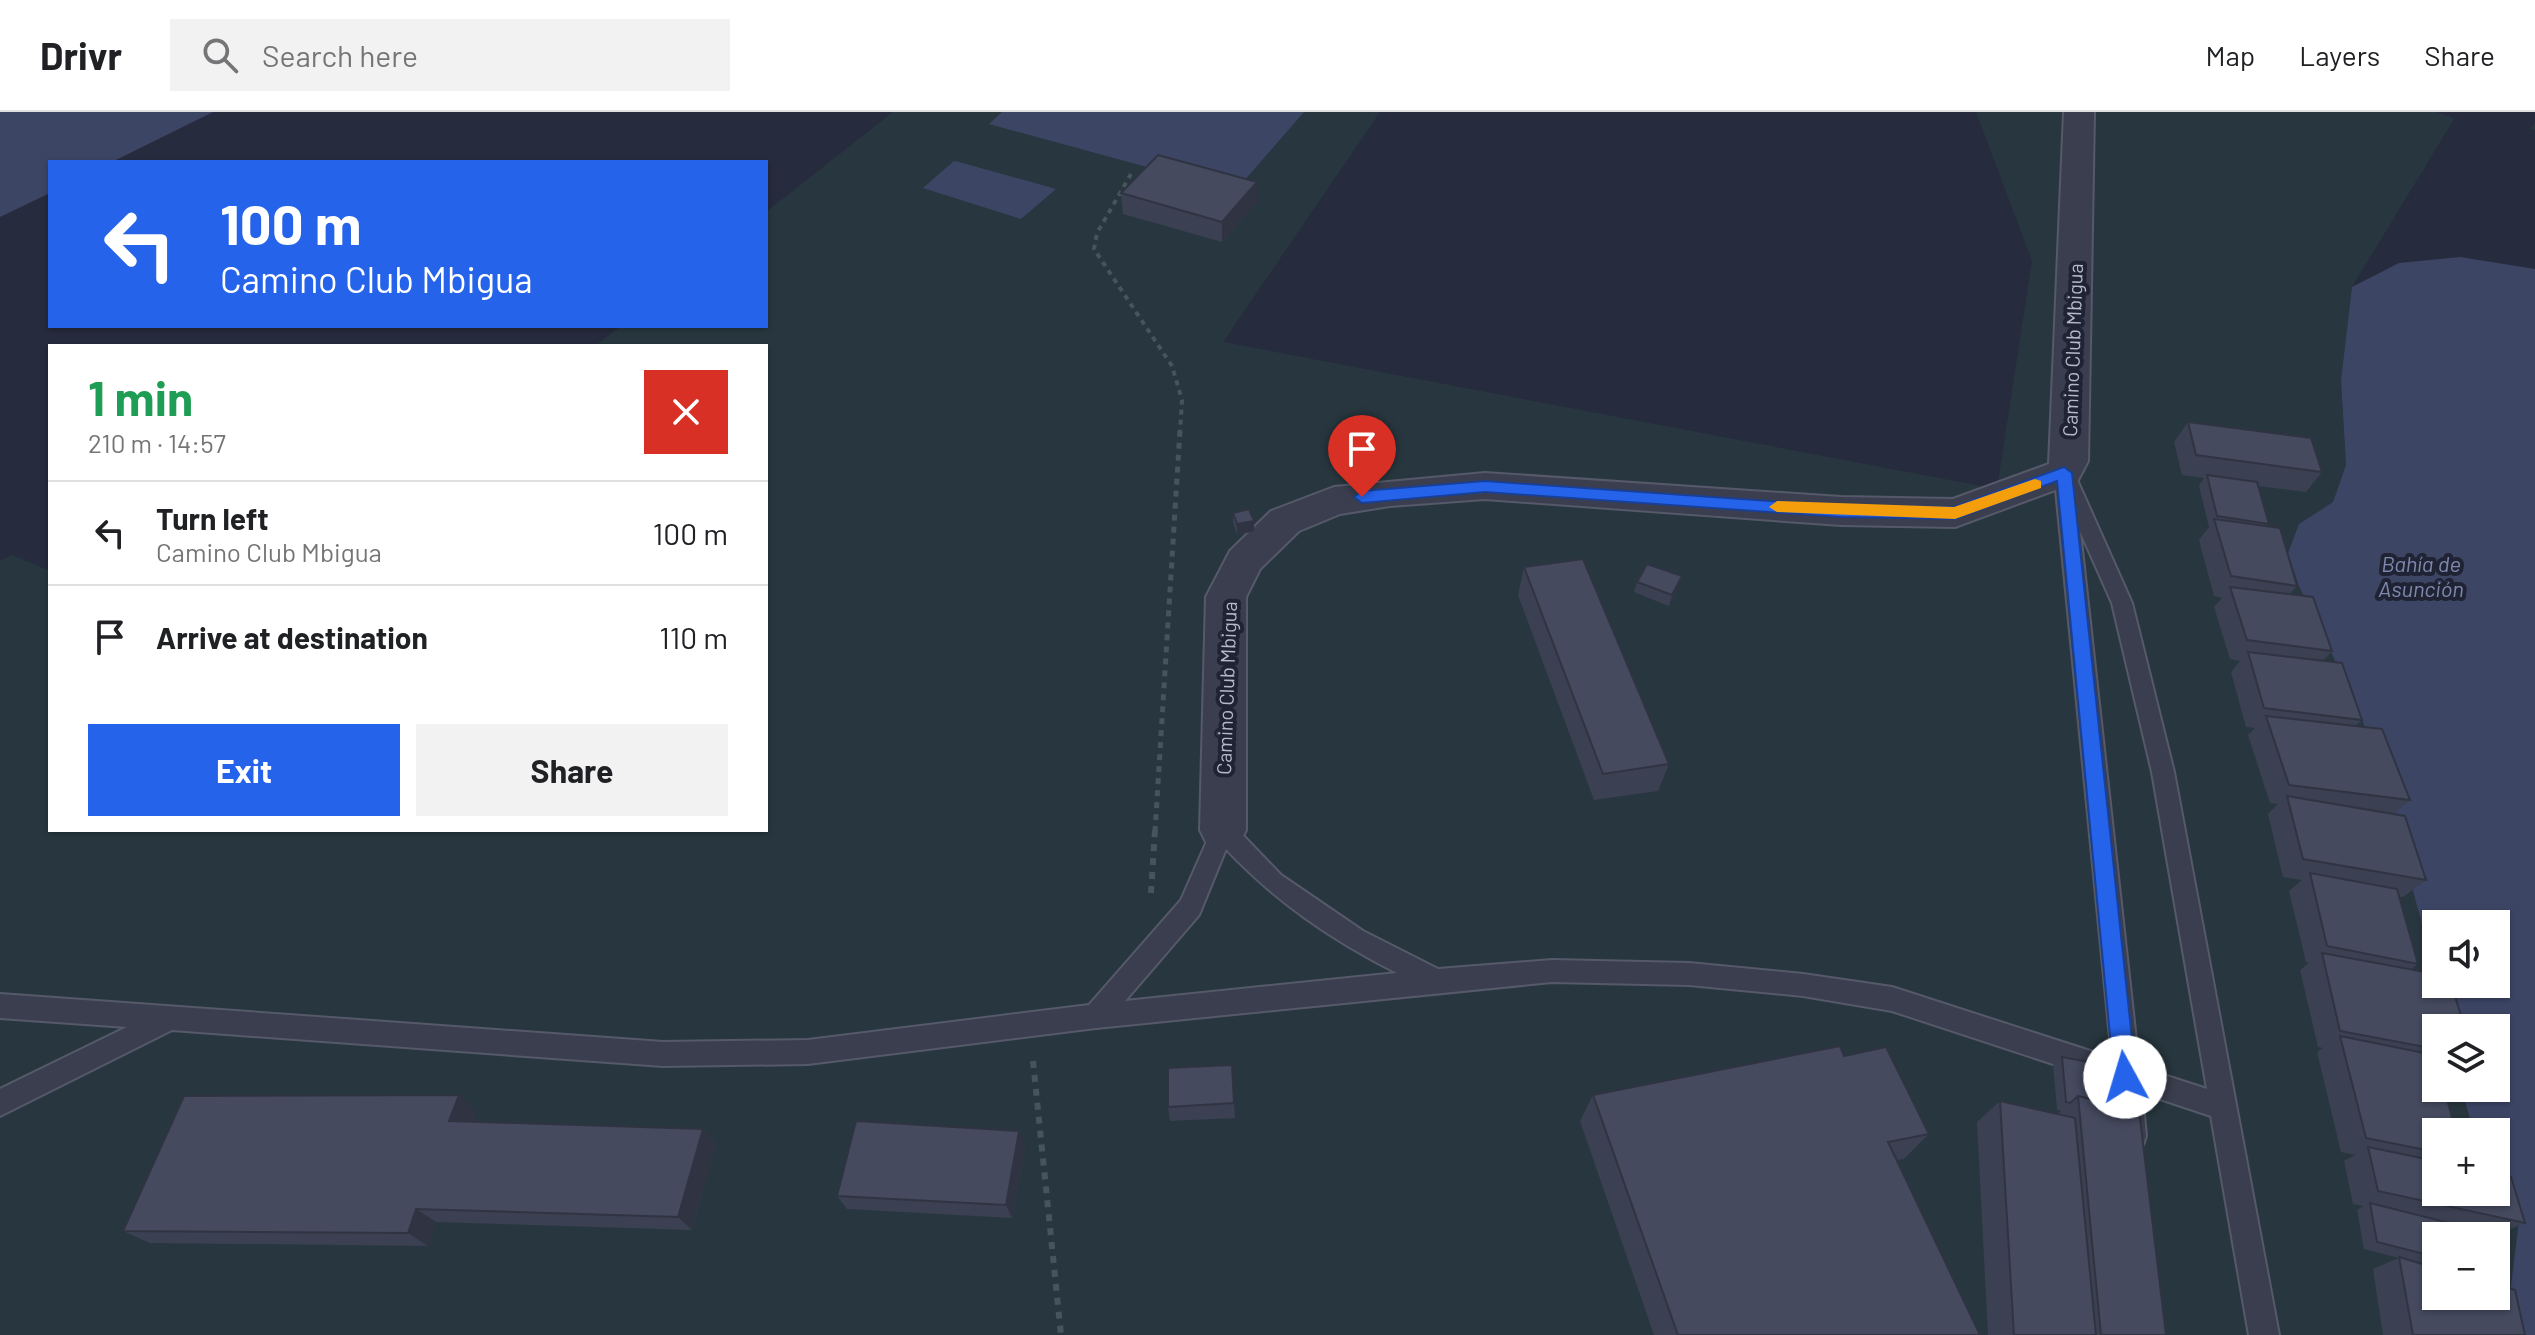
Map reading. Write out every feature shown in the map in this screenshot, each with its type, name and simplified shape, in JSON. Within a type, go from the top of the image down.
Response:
[{"type":"street","name":"Camino Club Mbigua","points":[[1223,830],[1226,597],[1244,561],[1261,541],[1285,521],[1334,501],[1390,493],[1485,486],[1841,511],[1955,513],[2064,473],[2069,461],[2079,112]]},
{"type":"lane","points":[[2064,473],[2125,1077],[2136,1153]]},
{"type":"lane","points":[[2064,473],[2122,603],[2163,772],[2264,1335]]},
{"type":"lane","points":[[1096,1016],[1190,907],[1223,830],[1284,890],[1354,939],[1437,980]]},
{"type":"lane","points":[[0,1006],[663,1054],[808,1052],[1096,1016],[1437,980],[1552,971],[1689,974],[1803,985],[1892,999],[2221,1106]]},
{"type":"lane","points":[[0,1103],[168,1019]]},
{"type":"path","points":[[1131,174],[1097,233],[1094,249],[1172,366],[1182,400],[1147,958]]},
{"type":"path","points":[[1029,1025],[1061,1335]]},
{"type":"shaded area","points":[[893,112],[1380,112],[1223,342],[1997,489],[2032,261],[1976,112],[2437,112],[2455,119],[2530,129],[2535,123],[2535,130],[2454,119],[2352,287],[2341,380],[2346,465],[2333,502],[2299,524],[2389,799],[2422,925],[2422,998],[2438,998],[2441,1014],[2422,1014],[2422,1102],[2465,1102],[2470,1118],[2422,1118],[2422,1206],[2510,1205],[2520,1214],[2508,1335],[0,1335],[0,561],[12,555],[48,570],[48,832],[768,832],[768,344],[598,344],[618,328],[768,328],[768,210]]},
{"type":"water","points":[[0,112],[213,112],[116,160],[48,160],[48,194],[0,217]]},
{"type":"water","points":[[1002,112],[1304,112],[1235,191],[989,124]]},
{"type":"water","points":[[954,161],[1056,189],[1021,219],[923,188]]},
{"type":"water","name":"Bahía de Asunción","points":[[2460,257],[2535,269],[2535,1335],[2508,1335],[2506,1324],[2520,1214],[2510,1197],[2510,1118],[2470,1118],[2465,1102],[2510,1102],[2510,1014],[2441,1014],[2438,998],[2510,998],[2510,910],[2422,910],[2422,925],[2389,799],[2359,710],[2299,586],[2288,553],[2299,524],[2333,502],[2346,465],[2341,380],[2352,287],[2399,263]]},
{"type":"building","points":[[1158,155],[1257,182],[1222,222],[1121,193]]},
{"type":"building","points":[[2188,422],[2311,438],[2322,472],[2196,455]]},
{"type":"building","points":[[2207,475],[2257,482],[2269,524],[2217,516]]},
{"type":"building","points":[[1249,509],[1254,521],[1237,524],[1233,513]]},
{"type":"building","points":[[2214,519],[2280,528],[2297,586],[2231,576]]},
{"type":"building","points":[[1583,559],[1669,764],[1603,774],[1524,567]]},
{"type":"building","points":[[1647,564],[1682,576],[1672,595],[1637,582]]},
{"type":"building","points":[[2230,587],[2313,597],[2332,651],[2247,640]]},
{"type":"building","points":[[2248,652],[2342,663],[2362,720],[2264,708]]},
{"type":"building","points":[[2266,716],[2382,729],[2410,800],[2289,785]]},
{"type":"building","points":[[2287,796],[2405,816],[2426,880],[2303,859]]},
{"type":"building","points":[[2310,873],[2397,889],[2418,964],[2327,946]]},
{"type":"building","points":[[2322,953],[2422,971],[2422,998],[2455,998],[2461,1014],[2422,1014],[2422,1046],[2340,1031]]},
{"type":"building","points":[[2340,1036],[2422,1053],[2422,1102],[2448,1102],[2452,1118],[2422,1118],[2422,1149],[2366,1138]]},
{"type":"building","points":[[1840,1046],[1844,1056],[1886,1047],[1929,1134],[1888,1142],[1980,1335],[1678,1335],[1593,1095]]},
{"type":"building","points":[[2062,1057],[2114,1067],[2119,1105],[2078,1096],[2070,1103],[2066,1102]]},
{"type":"building","points":[[1232,1065],[1234,1103],[1168,1107],[1168,1068]]},
{"type":"building","points":[[459,1095],[449,1121],[703,1129],[678,1217],[416,1209],[408,1233],[123,1231],[184,1096]]},
{"type":"building","points":[[2078,1096],[2139,1110],[2166,1335],[2101,1335]]},
{"type":"building","points":[[2000,1101],[2075,1118],[2096,1335],[2014,1335]]},
{"type":"building","points":[[856,1121],[1019,1131],[1006,1205],[837,1196]]},
{"type":"building","points":[[2368,1147],[2422,1158],[2422,1201],[2378,1191]]},
{"type":"building","points":[[2511,1177],[2525,1223],[2447,1206],[2510,1206]]},
{"type":"building","points":[[2370,1203],[2445,1222],[2422,1222],[2422,1253],[2377,1242]]},
{"type":"building","points":[[2399,1257],[2422,1264],[2422,1310],[2510,1310],[2510,1288],[2515,1290],[2525,1335],[2413,1335]]},
{"type":"slow traffic","points":[[1777,507],[1955,513],[2035,484]]},
{"type":"route","points":[[1362,497],[1485,486],[1841,511],[1955,513],[2064,473],[2125,1077]]}]
